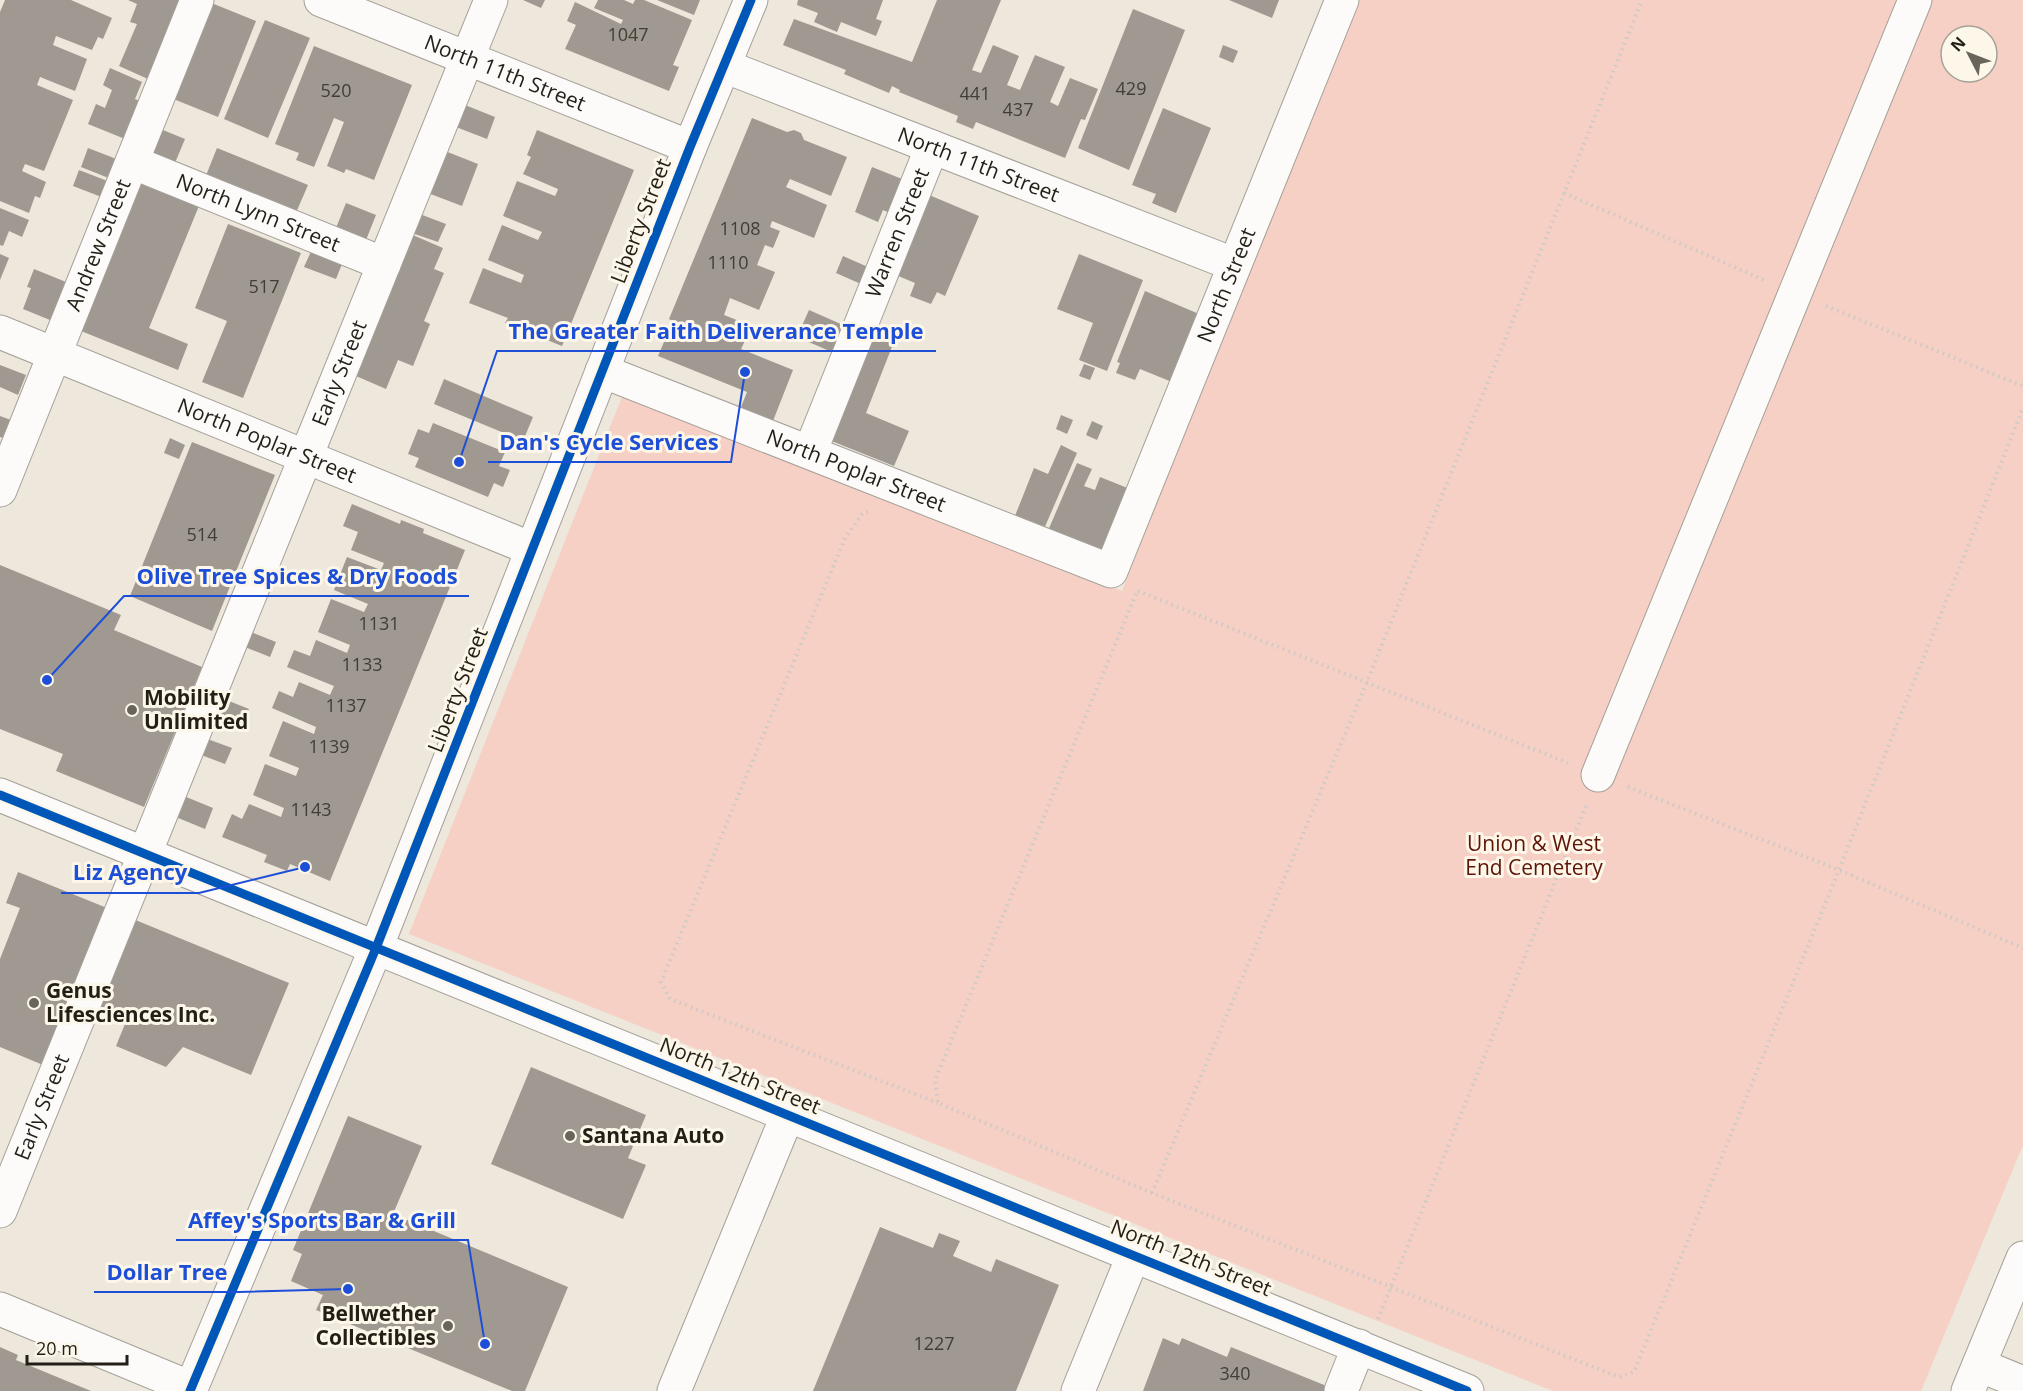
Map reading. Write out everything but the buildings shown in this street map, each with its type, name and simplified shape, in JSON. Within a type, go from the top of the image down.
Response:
[{"type":"street","name":"Andrew Street","points":[[0,490],[197,0]]},
{"type":"street","name":"North 11th Street","points":[[321,0],[690,147]]},
{"type":"street","name":"Early Street","points":[[0,1211],[491,0]]},
{"type":"street","name":"Liberty Street","points":[[191,1390],[376,948],[690,147],[751,0]]},
{"type":"street","name":"North Street","points":[[1115,586],[1233,264],[1342,0]]},
{"type":"street","points":[[1598,775],[1915,0]]},
{"type":"street","name":"North 11th Street","points":[[724,66],[1233,264]]},
{"type":"street","name":"Warren Street","points":[[810,452],[932,147]]},
{"type":"street","name":"North Lynn Street","points":[[132,162],[384,264]]},
{"type":"street","name":"North Poplar Street","points":[[0,332],[532,549]]},
{"type":"street","name":"North Poplar Street","points":[[602,371],[810,452],[1115,586]]},
{"type":"street","name":"North 12th Street","points":[[0,795],[1467,1391]]},
{"type":"street","points":[[674,1391],[788,1114]]},
{"type":"street","points":[[1078,1391],[1134,1254]]},
{"type":"street","points":[[2023,1258],[1974,1378],[2023,1383]]},
{"type":"street","points":[[0,1309],[191,1390]]},
{"type":"street","points":[[1341,1391],[1359,1346]]},
{"type":"path","points":[[1152,1193],[1366,684],[1642,0]]},
{"type":"path","points":[[871,511],[863,513],[845,538],[661,982],[670,999],[938,1103],[1152,1193],[1619,1377],[1634,1372],[1839,870],[2023,408]]},
{"type":"path","points":[[1115,586],[1130,606]]},
{"type":"path","points":[[938,1103],[935,1080],[1137,591]]},
{"type":"path","points":[[1381,1316],[1598,775]]},
{"type":"green space","name":"Union & West End Cemetery","points":[[1356,0],[2023,0],[2023,1145],[1921,1391],[1553,1391],[409,934],[622,397],[1122,591]]},
{"type":"cycle path","points":[[190,1391],[376,948],[690,147],[751,0]]},
{"type":"cycle path","points":[[0,795],[1467,1391]]},
{"type":"place","name":"Dan's Cycle Services","points":[[745,372]]},
{"type":"place","name":"The Greater Faith Deliverance Temple","points":[[459,462]]},
{"type":"place","name":"Olive Tree Spices & Dry Foods","points":[[47,680]]},
{"type":"place","name":"Mobility Unlimited","points":[[132,710]]},
{"type":"place","name":"Liz Agency","points":[[305,867]]},
{"type":"place","name":"Genus Lifesciences Inc.","points":[[34,1003]]},
{"type":"place","name":"Santana Auto","points":[[570,1136]]},
{"type":"place","name":"Dollar Tree","points":[[348,1289]]},
{"type":"place","name":"Bellwether Collectibles","points":[[448,1326]]},
{"type":"place","name":"Affey's Sports Bar & Grill","points":[[485,1344]]}]
